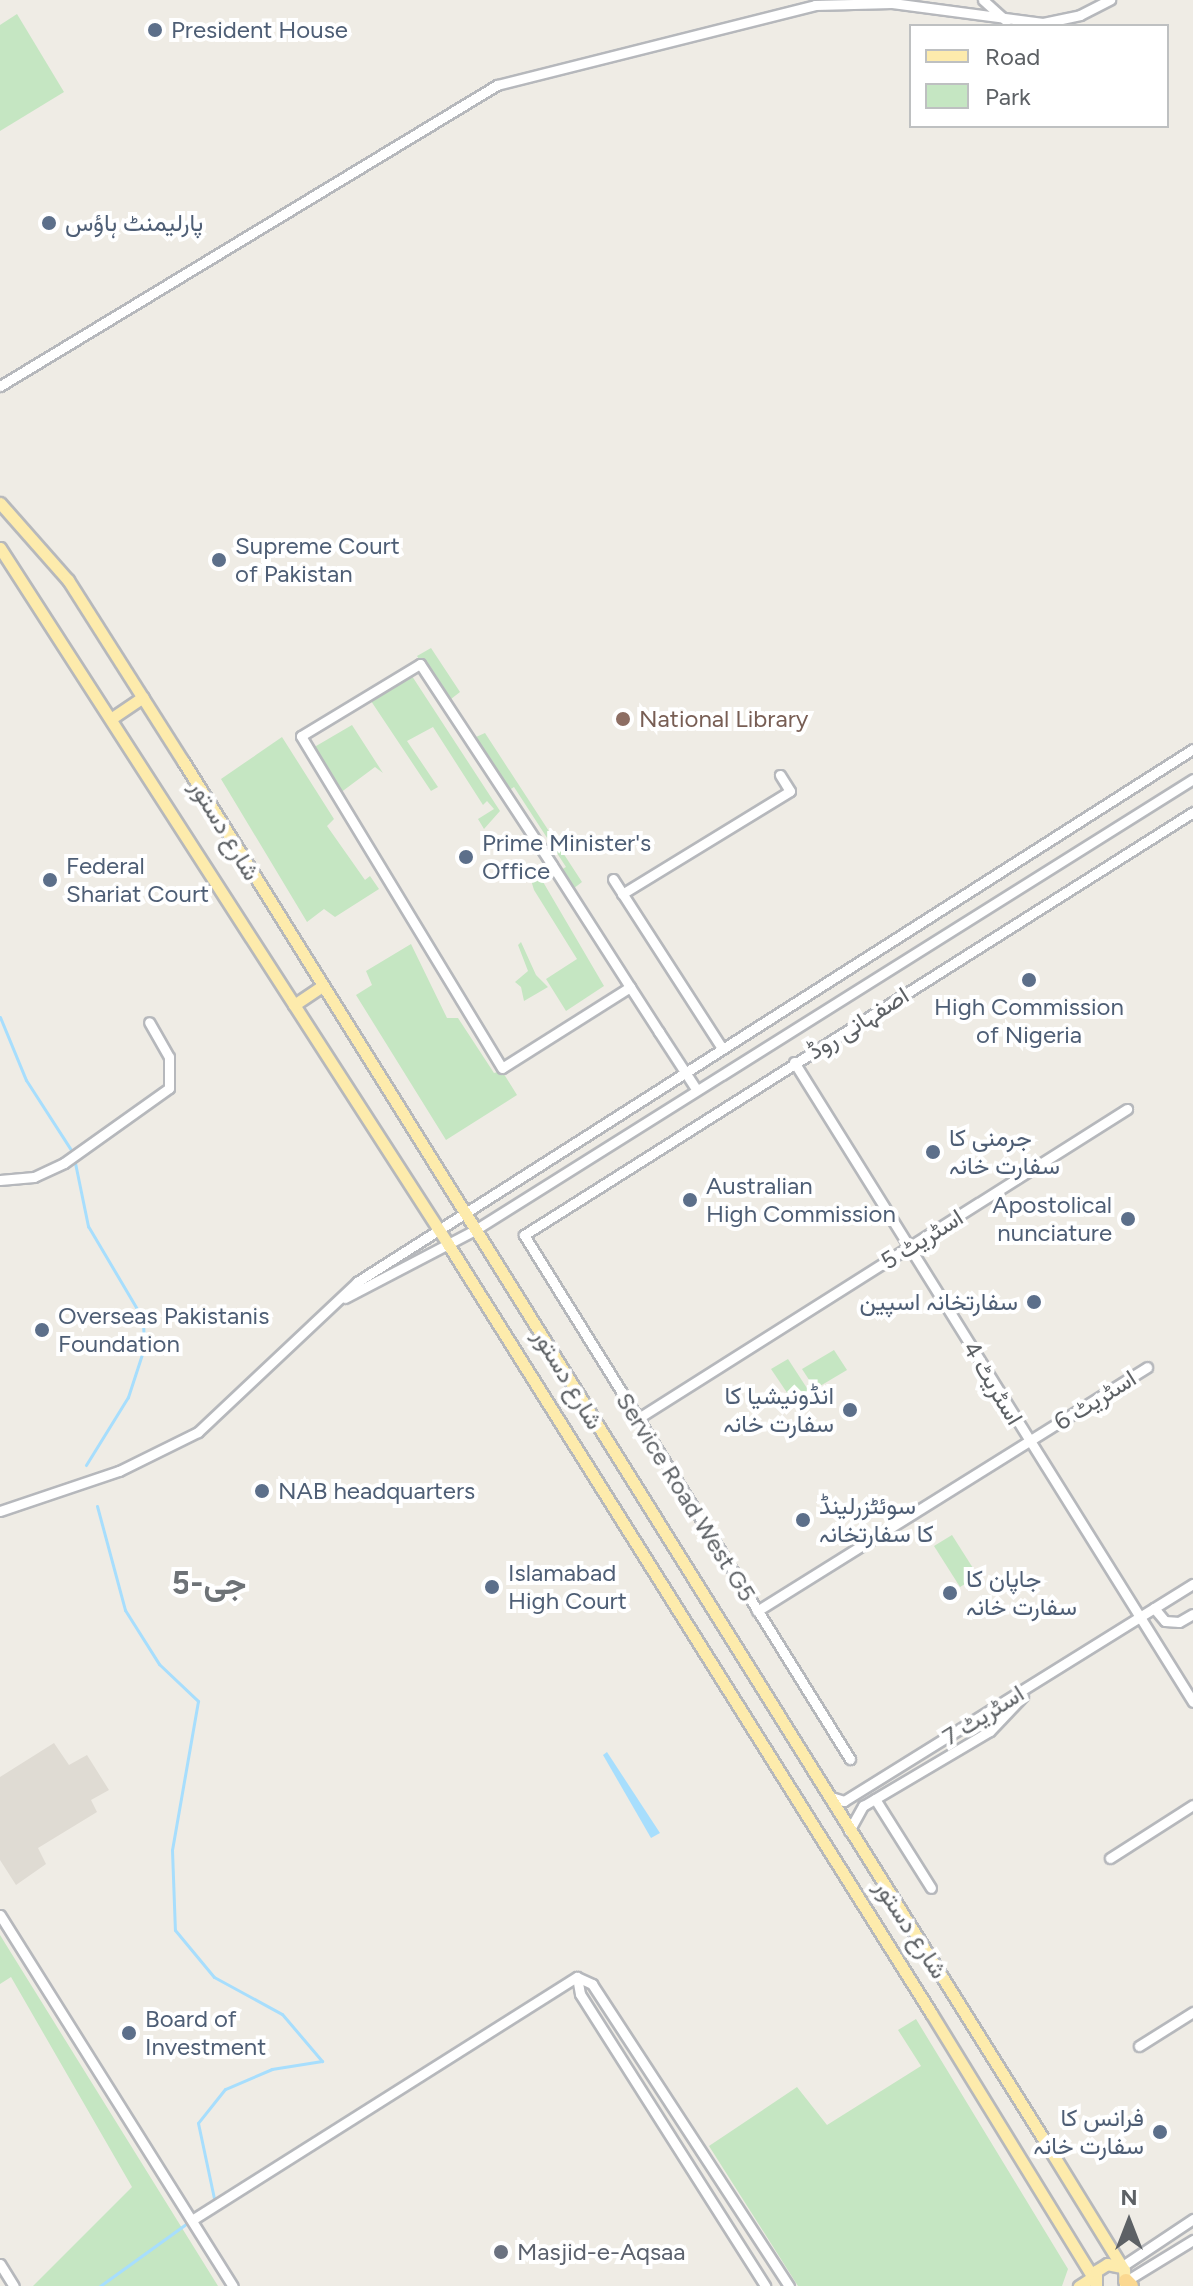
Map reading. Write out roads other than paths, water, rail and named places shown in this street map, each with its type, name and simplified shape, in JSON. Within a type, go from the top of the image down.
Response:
[{"type":"main road","name":"شارع دستور","points":[[0,503],[68,580],[143,697],[1126,2280]]},
{"type":"main road","name":"شارع دستور","points":[[0,548],[448,1244],[1095,2282]]},
{"type":"main road","points":[[112,718],[143,697]]},
{"type":"main road","points":[[294,1005],[322,986]]},
{"type":"main road","points":[[1079,2286],[1095,2282],[1107,2264],[1126,2280]]},
{"type":"street","points":[[983,0],[1006,21]]},
{"type":"street","points":[[0,386],[497,85],[816,2],[892,3],[1006,21],[1043,23],[1080,15],[1110,0]]},
{"type":"street","points":[[630,987],[502,1068],[301,736],[420,664],[685,1071],[696,1089]]},
{"type":"street","points":[[0,1511],[119,1471],[186,1440],[235,1402],[357,1282],[462,1211],[953,905],[1193,749]]},
{"type":"street","points":[[622,894],[790,791],[780,775]]},
{"type":"street","points":[[342,1300],[402,1272],[475,1230],[964,920],[1193,779]]},
{"type":"street","name":"اصفہانی روڈ","points":[[524,1235],[1193,812]]},
{"type":"street","points":[[613,879],[722,1048]]},
{"type":"street","points":[[953,905],[964,920]]},
{"type":"street","points":[[0,1180],[34,1177],[64,1163],[169,1088],[169,1057],[149,1022]]},
{"type":"street","name":"اسٹریٹ 4","points":[[794,1062],[1193,1702]]},
{"type":"street","name":"اسٹریٹ 5","points":[[637,1419],[1127,1109]]},
{"type":"street","name":"Service Road West G5","points":[[524,1235],[850,1759]]},
{"type":"street","name":"اسٹریٹ 6","points":[[757,1611],[1147,1367]]},
{"type":"street","name":"اسٹریٹ 7","points":[[825,1794],[844,1801],[1193,1584]]},
{"type":"street","points":[[1154,1608],[1165,1621],[1179,1622],[1193,1614]]},
{"type":"street","points":[[849,1833],[858,1810],[990,1731],[1033,1685]]},
{"type":"street","points":[[875,1799],[931,1888]]},
{"type":"street","points":[[1110,1858],[1193,1805]]},
{"type":"street","points":[[0,1915],[233,2286]]},
{"type":"street","points":[[192,2220],[577,1977]]},
{"type":"street","points":[[577,1977],[592,1984],[688,2136],[789,2286]]},
{"type":"street","points":[[577,1977],[580,1994],[765,2286]]},
{"type":"street","points":[[1139,2046],[1193,2012]]},
{"type":"street","points":[[676,2144],[688,2136]]},
{"type":"street","points":[[687,2161],[700,2153]]},
{"type":"street","points":[[1126,2280],[1193,2219]]},
{"type":"street","points":[[1126,2280],[1193,2240]]},
{"type":"street","points":[[0,2264],[14,2286]]},
{"type":"water","points":[[607,1752],[660,1833],[651,1838],[603,1755]]},
{"type":"waterway","points":[[0,1017],[26,1080],[73,1153],[88,1226],[143,1319],[144,1348],[128,1397],[86,1465]]},
{"type":"waterway","points":[[97,1506],[125,1610],[159,1664],[198,1701],[172,1850],[175,1930],[214,1977],[282,2014],[322,2061],[272,2069],[225,2089],[198,2123],[215,2203]]},
{"type":"waterway","points":[[100,2286],[190,2221]]},
{"type":"place","name":"President House","points":[[155,30]]},
{"type":"place","name":"پارلیمنٹ ہاؤس","points":[[49,223]]},
{"type":"place","name":"Supreme Court of Pakistan","points":[[219,560]]},
{"type":"place","name":"National Library","points":[[623,719]]},
{"type":"place","name":"Prime Minister's Office","points":[[466,857]]},
{"type":"place","name":"Federal Shariat Court","points":[[50,880]]},
{"type":"place","name":"High Commission of Nigeria","points":[[1029,980]]},
{"type":"place","name":"جرمنی کا سفارت خانہ","points":[[933,1152]]},
{"type":"place","name":"Australian High Commission","points":[[690,1200]]},
{"type":"place","name":"Apostolical nunciature","points":[[1128,1219]]},
{"type":"place","name":"سفارتخانہ اسپین","points":[[1034,1302]]},
{"type":"place","name":"Overseas Pakistanis Foundation","points":[[42,1330]]},
{"type":"place","name":"انڈونیشیا کا سفارت خانہ","points":[[850,1410]]},
{"type":"place","name":"NAB headquarters","points":[[262,1491]]},
{"type":"place","name":"سوئٹزرلینڈ کا سفارتخانہ","points":[[803,1520]]},
{"type":"place","name":"Islamabad High Court","points":[[492,1587]]},
{"type":"place","name":"جاپان کا سفارت خانہ","points":[[950,1593]]},
{"type":"place","name":"Board of Investment","points":[[129,2033]]},
{"type":"place","name":"فرانس کا سفارت خانہ","points":[[1160,2132]]},
{"type":"place","name":"Masjid-e-Aqsaa","points":[[501,2252]]},
{"type":"district","name":"جی-5","points":[[209,1583]]}]
